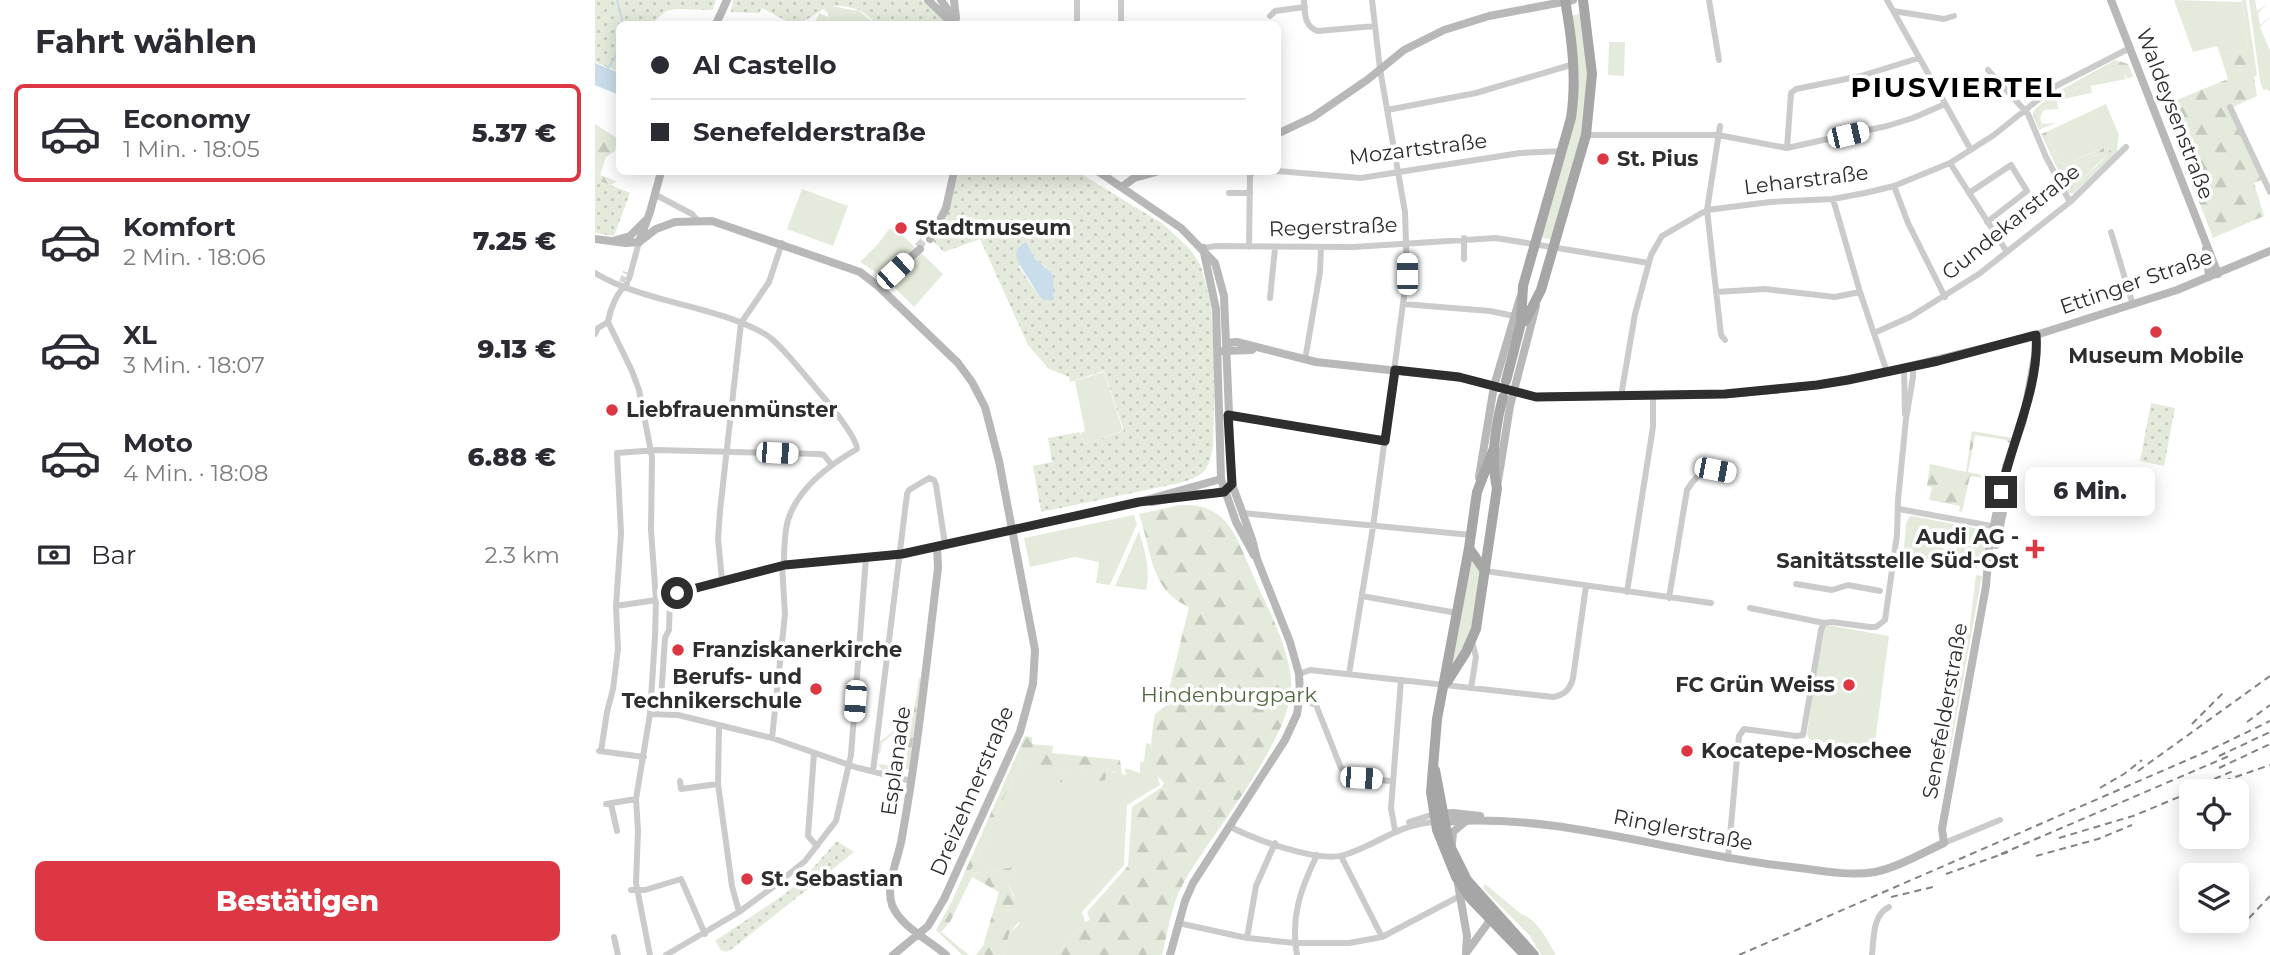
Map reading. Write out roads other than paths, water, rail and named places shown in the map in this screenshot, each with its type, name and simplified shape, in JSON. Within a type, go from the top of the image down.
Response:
[{"type":"main road","points":[[1506,382],[1519,335],[1541,289],[1586,135],[1591,74],[1583,0]]},
{"type":"main road","points":[[1519,335],[1523,286],[1563,151],[1575,94],[1568,1]]},
{"type":"main road","points":[[1503,397],[1494,448],[1477,492],[1437,719],[1431,782],[1444,851],[1456,877],[1471,898],[1525,955]]},
{"type":"main road","points":[[1444,686],[1472,641],[1479,618],[1497,488],[1494,448]]},
{"type":"main road","points":[[1471,535],[1490,536]]},
{"type":"main road","points":[[1469,548],[1485,571]]},
{"type":"main road","points":[[1436,819],[1467,880],[1534,955]]},
{"type":"street","points":[[720,0],[721,12]]},
{"type":"street","points":[[717,21],[727,0]]},
{"type":"street","points":[[928,0],[937,3],[953,21]]},
{"type":"street","points":[[954,0],[956,21]]},
{"type":"street","points":[[1077,0],[1077,21]]},
{"type":"street","points":[[1121,0],[1121,21]]},
{"type":"street","points":[[1349,674],[1373,527],[1407,274],[1405,212],[1380,69],[1373,0]]},
{"type":"street","points":[[1517,0],[1519,10]]},
{"type":"street","points":[[1709,0],[1719,60]]},
{"type":"street","points":[[1887,0],[1971,150]]},
{"type":"street","name":"Waldeysenstraße","points":[[2111,0],[2205,242],[2214,275]]},
{"type":"street","points":[[1281,132],[1335,104],[1404,50],[1444,30],[1489,16],[1568,1]]},
{"type":"street","points":[[1270,16],[1275,11],[1304,4],[1307,24],[1318,32],[1375,26]]},
{"type":"street","points":[[1893,11],[1944,19],[1954,16]]},
{"type":"street","name":"Leharstraße","points":[[1621,396],[1635,314],[1649,262],[1662,236],[1707,211],[1750,204],[1833,199],[1894,186],[1950,163],[2054,87],[2130,48]]},
{"type":"street","points":[[1787,148],[1791,93],[1796,89],[1861,76],[1919,58]]},
{"type":"street","points":[[1387,110],[1476,93],[1574,64]]},
{"type":"street","points":[[1988,70],[2025,109],[2070,202]]},
{"type":"street","points":[[1586,135],[1718,135],[1787,148],[1887,126],[1945,104]]},
{"type":"street","points":[[2230,107],[2270,192]]},
{"type":"street","points":[[1720,126],[1707,211],[1721,335],[1725,340]]},
{"type":"street","name":"Gundekarstraße","points":[[1874,333],[1945,297],[2007,252],[2070,202],[2126,147]]},
{"type":"street","name":"Mozartstraße","points":[[1281,171],[1361,178],[1520,153],[1563,151]]},
{"type":"street","points":[[1950,163],[2007,252]]},
{"type":"street","points":[[1969,193],[2011,165],[2027,191],[1987,222]]},
{"type":"street","points":[[595,332],[608,322],[632,263],[660,175]]},
{"type":"street","points":[[929,238],[946,208],[953,175]]},
{"type":"street","points":[[1103,175],[1181,228],[1212,258],[1221,281],[1232,484],[1257,559],[1290,642],[1299,674],[1300,699],[1297,714],[1285,740],[1193,883],[1178,923],[1170,955]]},
{"type":"street","points":[[1122,187],[1134,178],[1145,175]]},
{"type":"street","points":[[1249,247],[1251,175]]},
{"type":"street","points":[[1894,186],[1908,223],[1945,297]]},
{"type":"street","points":[[1229,193],[1250,193]]},
{"type":"street","points":[[656,195],[692,214],[697,220]]},
{"type":"street","points":[[1833,199],[1887,372]]},
{"type":"street","points":[[613,241],[630,236],[650,212]]},
{"type":"street","name":"Dreizehnerstraße","points":[[639,242],[664,225],[697,220],[719,222],[854,269],[878,286],[947,351],[972,382],[985,407],[993,431],[1013,530],[1035,650],[1034,674],[1018,736],[944,899],[920,934]]},
{"type":"street","points":[[2111,232],[2133,305]]},
{"type":"street","points":[[1464,238],[1464,259]]},
{"type":"street","name":"Regerstraße","points":[[1203,248],[1321,247],[1496,238],[1649,262]]},
{"type":"street","points":[[595,239],[639,242]]},
{"type":"street","points":[[722,580],[718,539],[741,323],[769,282],[782,243]]},
{"type":"street","points":[[1305,359],[1320,272],[1321,247]]},
{"type":"street","points":[[878,286],[919,248]]},
{"type":"street","points":[[1203,248],[1215,299],[1221,479],[1246,542],[1257,559]]},
{"type":"street","points":[[1269,298],[1275,248]]},
{"type":"street","name":"Ettinger Straße","points":[[1226,347],[1242,344],[1305,359],[1459,377],[1543,397],[1725,394],[1788,388],[1887,372],[2036,335],[2133,305],[2270,251]]},
{"type":"street","points":[[595,274],[625,281],[735,319],[766,334],[830,405],[855,442],[857,449],[831,464],[802,494],[790,515],[783,565],[785,614],[773,736]]},
{"type":"street","points":[[1477,492],[1494,386],[1523,286]]},
{"type":"street","points":[[1497,488],[1513,392],[1541,289]]},
{"type":"street","points":[[1716,292],[1765,289],[1835,298],[1860,292]]},
{"type":"street","points":[[1403,304],[1490,311],[1514,316]]},
{"type":"street","points":[[608,322],[639,390],[650,451],[652,558],[656,600],[650,714],[637,795],[634,890],[650,955]]},
{"type":"street","name":"Senefelderstraße","points":[[1944,843],[1942,829],[1996,527],[2023,421],[2036,351],[2036,335]]},
{"type":"street","points":[[1217,348],[1226,347]]},
{"type":"street","points":[[1750,608],[1824,623],[1832,621],[1875,627],[1885,620],[1899,509],[1908,367]]},
{"type":"street","points":[[1627,592],[1653,427],[1653,395]]},
{"type":"street","points":[[1228,415],[1385,441]]},
{"type":"street","points":[[644,757],[600,751],[605,712],[616,669],[621,533],[617,453],[727,451],[820,454],[831,464]]},
{"type":"street","points":[[1669,598],[1687,490],[1694,478],[1703,472],[1715,470],[1733,473]]},
{"type":"street","name":"Esplanade","points":[[873,771],[909,490],[929,478],[934,480],[936,485],[941,545],[911,781],[890,897],[899,916],[946,955]]},
{"type":"street","points":[[617,607],[656,600],[783,565],[900,554],[1139,502],[1221,479],[1232,484]]},
{"type":"street","points":[[1139,502],[1224,492],[1232,484]]},
{"type":"street","points":[[1213,494],[1231,508]]},
{"type":"street","points":[[1899,509],[1996,527]]},
{"type":"street","points":[[1242,513],[1471,535]]},
{"type":"street","points":[[666,955],[739,912],[787,876],[817,846],[836,821],[849,764],[866,557]]},
{"type":"street","points":[[1485,571],[1711,603]]},
{"type":"street","points":[[1839,587],[1840,576]]},
{"type":"street","points":[[1796,584],[1832,590],[1847,585],[1880,591]]},
{"type":"street","points":[[1299,674],[1310,670],[1553,697],[1561,695],[1570,688],[1586,586]]},
{"type":"street","points":[[660,714],[670,596]]},
{"type":"street","points":[[1362,596],[1457,613]]},
{"type":"street","points":[[1727,859],[1739,736],[1744,729],[1803,735],[1824,623]]},
{"type":"street","points":[[1471,688],[1476,657],[1472,641]]},
{"type":"street","points":[[653,678],[663,680]]},
{"type":"street","points":[[1395,830],[1391,808],[1401,680]]},
{"type":"street","points":[[1300,699],[1316,705],[1338,762],[1345,773],[1361,778],[1393,781]]},
{"type":"street","points":[[650,714],[678,715],[773,736],[859,768],[911,781]]},
{"type":"street","points":[[719,726],[718,784],[731,878],[739,912]]},
{"type":"street","points":[[814,752],[808,836],[817,846]]},
{"type":"street","points":[[680,781],[681,789],[718,784]]},
{"type":"street","points":[[617,831],[608,804],[637,795]]},
{"type":"street","name":"Ringlerstraße","points":[[1229,825],[1307,853],[1342,856],[1411,822],[1468,814],[1493,820]]},
{"type":"street","name":"Ringlerstraße","points":[[1436,819],[1493,820],[1595,832],[1727,859],[1867,873],[1896,865],[1944,843]]},
{"type":"street","points":[[1451,850],[1453,832],[1460,824],[1469,820]]},
{"type":"street","points":[[1944,843],[2000,820]]},
{"type":"street","points":[[1247,938],[1256,886],[1275,843]]},
{"type":"street","points":[[1297,955],[1295,943],[1298,898],[1317,855]]},
{"type":"street","points":[[1342,856],[1382,937]]},
{"type":"street","points":[[1456,877],[1467,936],[1465,954]]},
{"type":"street","points":[[634,890],[645,890],[681,879],[705,934]]},
{"type":"street","points":[[1178,923],[1247,938],[1295,943],[1349,943],[1382,937],[1460,896]]},
{"type":"street","points":[[1465,954],[1489,918],[1486,902]]},
{"type":"street","points":[[1447,904],[1455,904],[1461,908]]},
{"type":"street","points":[[1872,955],[1877,921],[1882,911],[1889,907]]},
{"type":"street","points":[[1465,954],[1481,923],[1489,918],[1502,919]]},
{"type":"street","points":[[1478,938],[1489,930],[1503,930]]},
{"type":"street","points":[[893,955],[920,934]]},
{"type":"street","points":[[614,937],[618,955]]},
{"type":"water","points":[[595,63],[616,72],[616,94],[595,85]]},
{"type":"water","points":[[1026,242],[1035,259],[1053,274],[1054,300],[1044,300],[1038,294],[1017,260],[1017,250]]},
{"type":"waterway","points":[[617,0],[622,21]]},
{"type":"waterway","points":[[608,68],[616,56]]},
{"type":"tunnel","points":[[918,247],[927,237]]},
{"type":"tunnel","points":[[622,282],[626,272]]},
{"type":"railway","points":[[2138,771],[2270,676]]},
{"type":"railway","points":[[2192,724],[2224,692]]},
{"type":"railway","points":[[2247,722],[2270,705]]},
{"type":"railway","points":[[1739,955],[2208,751],[2270,721]]},
{"type":"railway","points":[[2219,756],[2270,732]]},
{"type":"railway","points":[[2219,768],[2270,744]]},
{"type":"railway","points":[[2001,854],[2229,756]]},
{"type":"railway","points":[[2100,788],[2142,760]]},
{"type":"railway","points":[[2230,779],[2270,765]]},
{"type":"railway","points":[[2214,779],[2233,771]]},
{"type":"railway","points":[[2059,838],[2133,816],[2179,797]]},
{"type":"railway","points":[[2036,856],[2098,839],[2132,825]]},
{"type":"railway","points":[[1946,874],[2008,852]]},
{"type":"railway","points":[[1891,897],[1933,887]]},
{"type":"railway","points":[[2249,918],[2270,896]]},
{"type":"place","name":"St. Pius","points":[[1603,159]]},
{"type":"place","name":"Stadtmuseum","points":[[901,228]]},
{"type":"place","name":"Museum Mobile","points":[[2156,332]]},
{"type":"place","name":"Liebfrauenmünster","points":[[612,410]]},
{"type":"place","name":"Audi AG - Sanitätsstelle Süd-Ost","points":[[2035,549]]},
{"type":"place","name":"Franziskanerkirche","points":[[678,650]]},
{"type":"place","name":"FC Grün Weiss","points":[[1849,685]]},
{"type":"place","name":"Berufs- und Technikerschule","points":[[816,689]]},
{"type":"place","name":"Kocatepe-Moschee","points":[[1687,751]]},
{"type":"place","name":"St. Sebastian","points":[[747,879]]},
{"type":"district","name":"PIUSVIERTEL","points":[[1957,87]]},
{"type":"park label","name":"Hindenburgpark","points":[[1229,695]]}]
